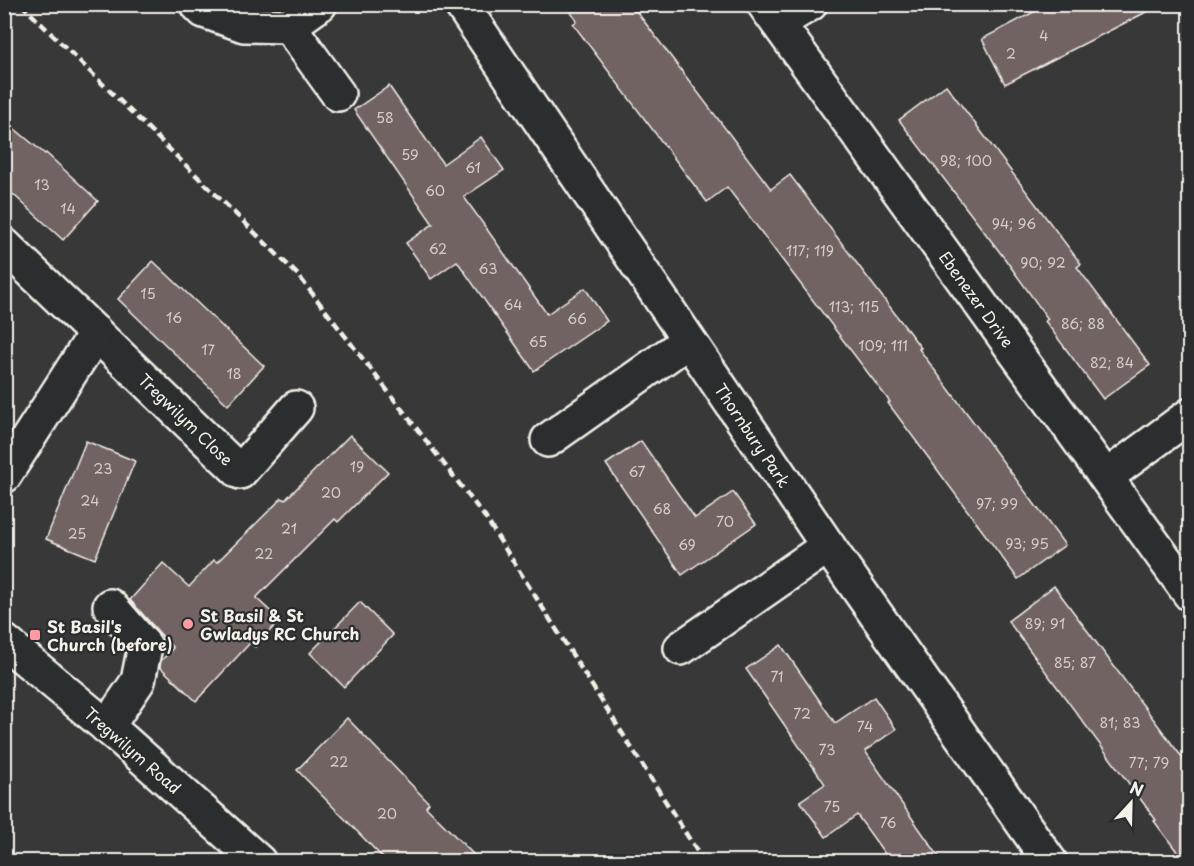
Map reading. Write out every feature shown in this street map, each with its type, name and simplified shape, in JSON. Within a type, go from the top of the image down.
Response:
[{"type":"street","points":[[197,4],[204,10],[244,25],[289,26],[320,4]]},
{"type":"street","name":"Thornbury Park","points":[[461,4],[828,546],[1050,861]]},
{"type":"street","points":[[771,14],[810,4]]},
{"type":"street","name":"Ebenezer Drive","points":[[771,14],[1190,594]]},
{"type":"street","points":[[289,26],[338,94]]},
{"type":"street","points":[[4,245],[96,333],[4,476]]},
{"type":"street","name":"Tregwilym Close","points":[[96,333],[240,472],[296,408]]},
{"type":"street","points":[[548,440],[688,341]]},
{"type":"street","points":[[1106,477],[1190,414]]},
{"type":"street","points":[[681,648],[828,546]]},
{"type":"street","points":[[107,727],[138,681],[145,646],[110,606]]},
{"type":"street","name":"Tregwilym Road","points":[[4,641],[107,727],[259,861]]},
{"type":"building","points":[[565,4],[631,4],[771,189],[790,175],[921,348],[919,349],[1065,545],[1018,579],[888,403],[890,402],[727,187],[707,202],[573,24],[577,21]]},
{"type":"building","points":[[1049,4],[1162,4],[1005,84],[982,39]]},
{"type":"building","points":[[946,85],[1081,264],[1077,267],[1150,365],[1103,399],[1045,321],[1048,319],[1005,259],[899,120]]},
{"type":"building","points":[[389,86],[443,164],[481,137],[504,170],[464,197],[547,314],[585,288],[607,321],[534,371],[457,261],[431,279],[406,243],[433,224],[354,110]]},
{"type":"building","points":[[4,120],[46,153],[98,201],[63,240],[4,186]]},
{"type":"building","points":[[153,261],[264,366],[228,405],[118,299]]},
{"type":"building","points":[[350,435],[388,472],[338,522],[335,519],[256,598],[280,620],[255,647],[250,643],[196,701],[160,667],[161,661],[173,648],[130,600],[163,563],[189,587],[214,560],[217,562],[282,498],[285,500]]},
{"type":"building","points":[[86,441],[135,461],[95,559],[46,539]]},
{"type":"building","points":[[641,441],[695,518],[733,492],[756,524],[682,575],[606,464]]},
{"type":"building","points":[[1054,586],[1190,768],[1190,861],[1184,861],[1008,621]]},
{"type":"building","points":[[360,602],[393,635],[344,687],[310,653]]},
{"type":"building","points":[[781,645],[835,723],[874,697],[896,729],[865,751],[942,861],[890,861],[857,815],[826,837],[800,801],[825,784],[746,669]]},
{"type":"building","points":[[347,718],[429,803],[426,807],[480,861],[386,861],[297,770]]},
{"type":"railway","points":[[21,4],[298,275],[485,517],[704,862]]},
{"type":"place","name":"St Basil & St Gwladys RC Church","points":[[188,624]]},
{"type":"place","name":"St Basil's Church (before)","points":[[35,635]]}]
